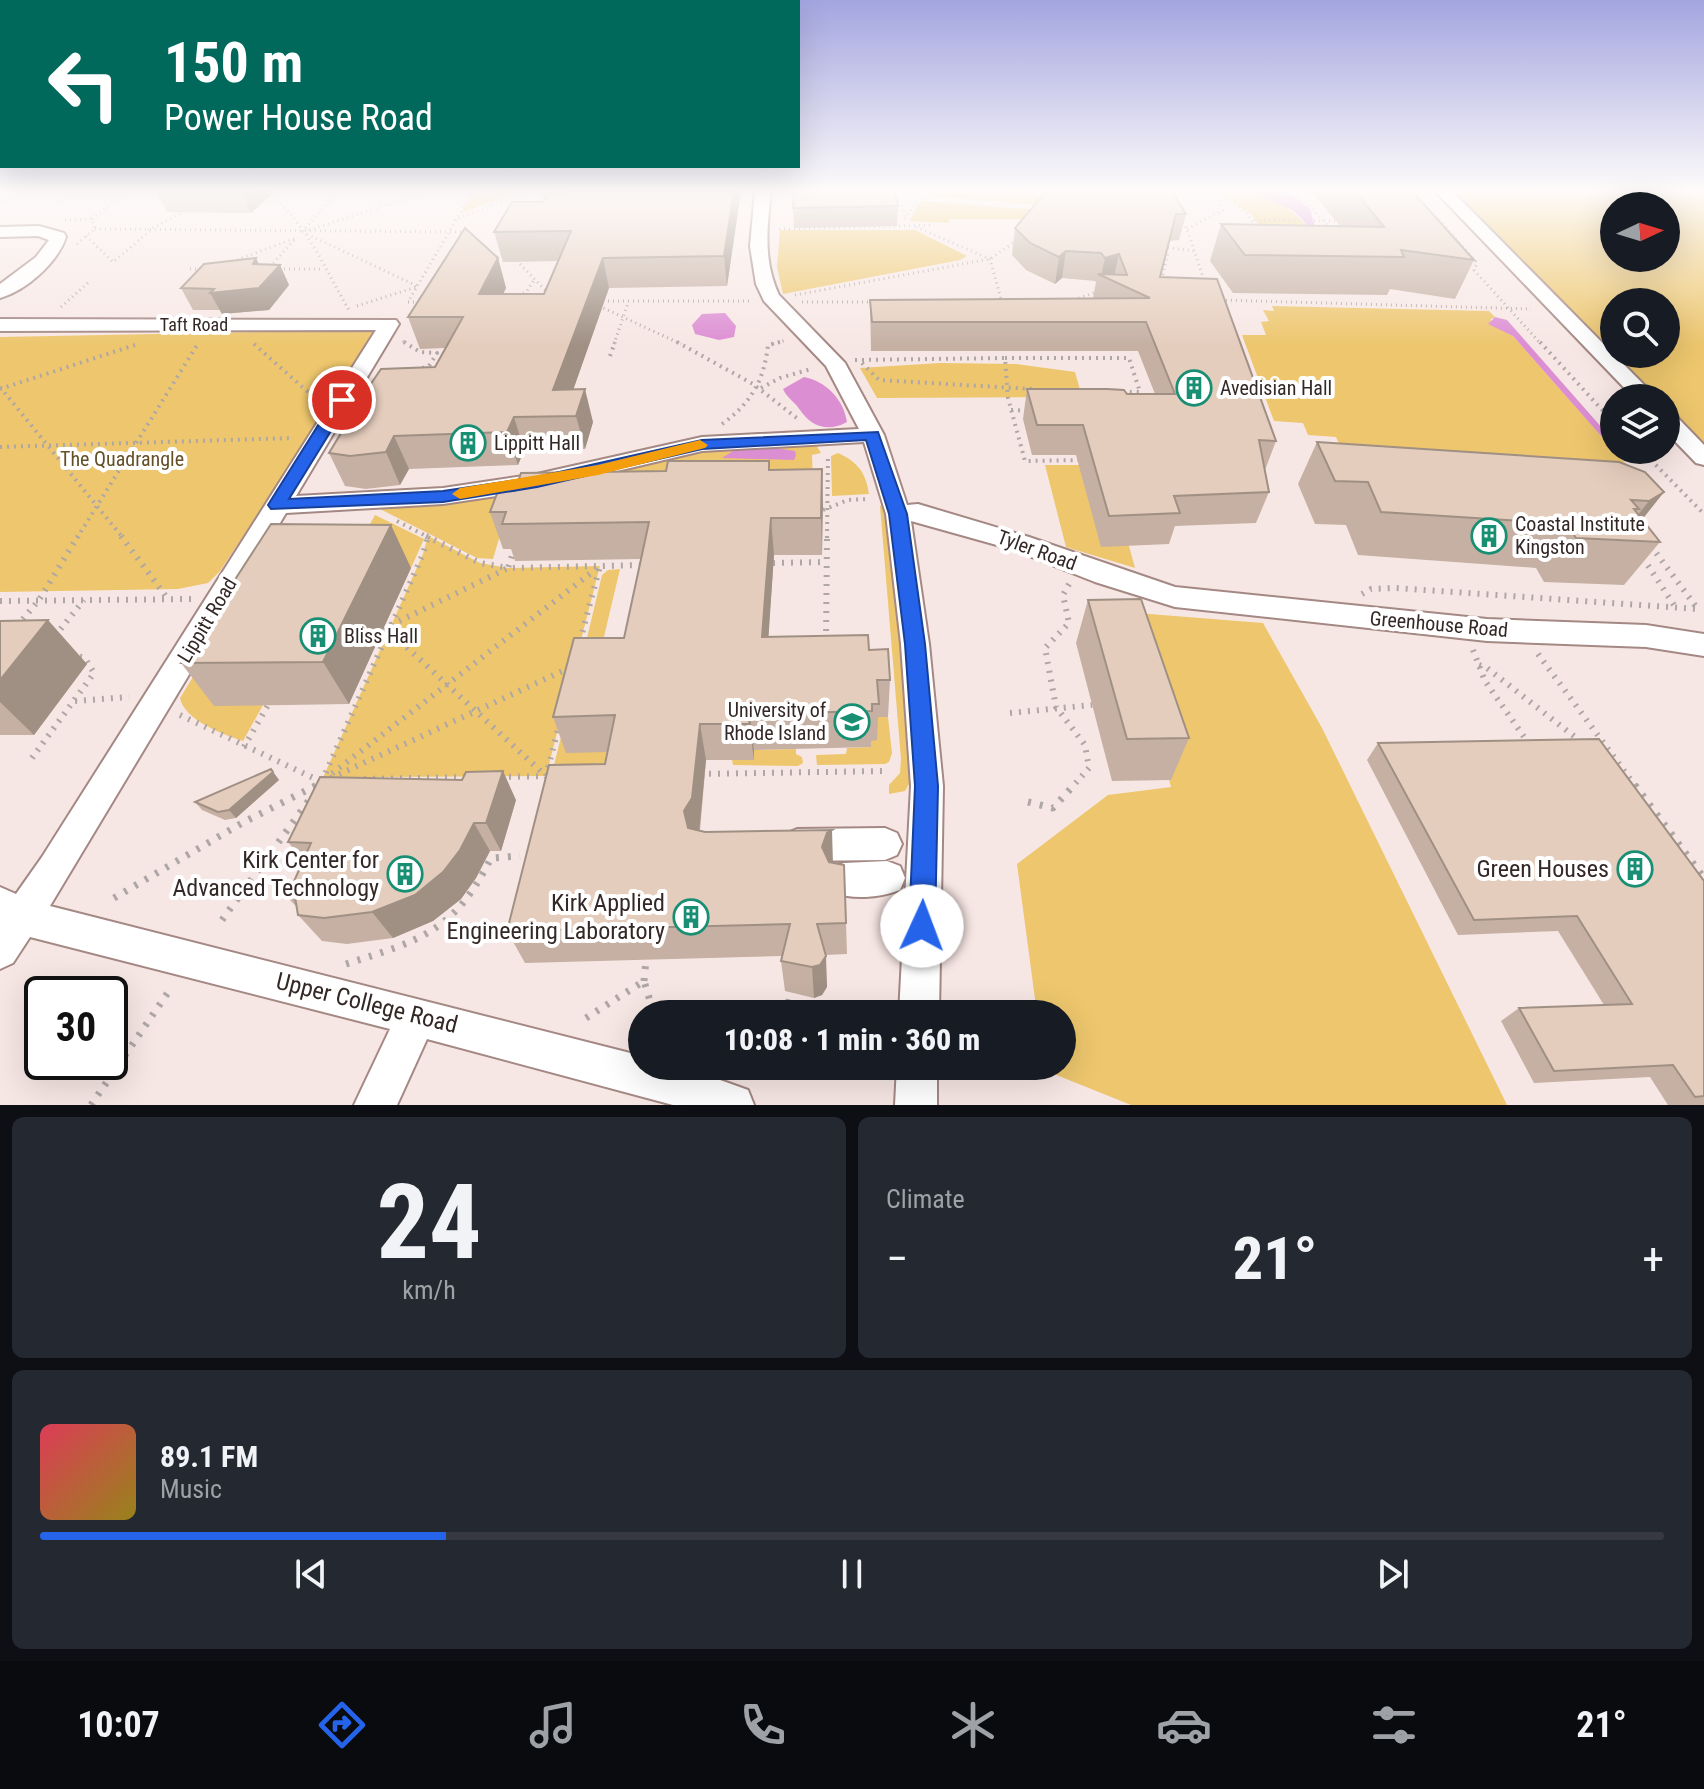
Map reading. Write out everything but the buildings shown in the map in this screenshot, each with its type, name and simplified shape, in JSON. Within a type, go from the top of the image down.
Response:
[{"type":"street","points":[[0,292],[57,243]]},
{"type":"street","points":[[759,243],[760,274],[776,302],[835,363],[873,435],[898,514],[915,644],[927,786],[919,1000]]},
{"type":"street","points":[[1494,243],[1632,384]]},
{"type":"street","name":"Taft Road","points":[[0,325],[232,324],[353,316],[387,327]]},
{"type":"street","name":"Lippitt Road","points":[[0,950],[12,911],[277,505],[387,327]]},
{"type":"street","points":[[1680,433],[1704,458]]},
{"type":"street","points":[[277,505],[443,496],[553,479],[702,444],[821,443],[873,435]]},
{"type":"street","name":"Tyler Road","points":[[898,514],[918,512],[1020,543],[1175,597]]},
{"type":"street","name":"Greenhouse Road","points":[[1175,597],[1487,630],[1646,636],[1701,645]]},
{"type":"street","points":[[759,846],[886,861],[844,880]]},
{"type":"street","name":"Upper College Road","points":[[12,911],[679,1086],[733,1105]]},
{"type":"street","points":[[375,1105],[417,1016]]},
{"type":"street","points":[[916,1105],[917,1080]]},
{"type":"path","points":[[93,243],[113,262],[135,243]]},
{"type":"path","points":[[219,269],[227,261],[282,243]]},
{"type":"path","points":[[292,243],[268,269],[324,269]]},
{"type":"path","points":[[308,243],[353,316],[417,287]]},
{"type":"path","points":[[324,243],[417,287]]},
{"type":"path","points":[[435,302],[408,302],[444,243]]},
{"type":"path","points":[[948,243],[990,259]]},
{"type":"path","points":[[776,302],[793,296],[990,259],[1014,243]]},
{"type":"path","points":[[1191,243],[1202,280],[1221,300]]},
{"type":"path","points":[[1459,243],[1477,263],[1474,270],[1600,408]]},
{"type":"path","points":[[1150,246],[1194,251]]},
{"type":"path","points":[[1150,281],[1163,274],[1168,252],[1155,249]]},
{"type":"path","points":[[512,257],[542,290],[552,295]]},
{"type":"path","points":[[990,259],[1004,309]]},
{"type":"path","points":[[190,269],[231,269]]},
{"type":"path","points":[[523,301],[510,301],[527,291],[534,280]]},
{"type":"path","points":[[1090,300],[1074,300],[1100,291]]},
{"type":"path","points":[[826,649],[821,443],[760,389],[587,300],[628,303],[881,301]]},
{"type":"path","points":[[1211,300],[1540,309]]},
{"type":"path","points":[[1001,301],[1016,301]]},
{"type":"path","points":[[610,356],[628,303]]},
{"type":"path","points":[[10,634],[39,600],[210,324]]},
{"type":"path","points":[[232,324],[333,414]]},
{"type":"path","points":[[387,327],[420,352],[450,353]]},
{"type":"path","points":[[760,389],[768,345],[798,336]]},
{"type":"path","points":[[137,344],[0,388],[97,503],[168,599]]},
{"type":"path","points":[[406,375],[419,367],[429,366],[437,353]]},
{"type":"path","points":[[1005,358],[1011,410],[1025,461],[1089,460]]},
{"type":"path","points":[[846,360],[1129,358],[1140,392],[1109,392]]},
{"type":"path","points":[[859,360],[879,380],[1035,390]]},
{"type":"path","points":[[720,425],[760,389],[780,378],[822,366]]},
{"type":"path","points":[[1011,410],[1040,412]]},
{"type":"path","points":[[0,447],[319,437]]},
{"type":"path","points":[[1655,464],[1704,514]]},
{"type":"path","points":[[825,510],[848,500],[874,499]]},
{"type":"path","points":[[387,515],[480,563],[508,568],[656,565]]},
{"type":"path","points":[[222,920],[321,782],[385,629],[423,554],[428,536]]},
{"type":"path","points":[[1357,600],[1364,591],[1378,588],[1698,609],[1644,537]]},
{"type":"path","points":[[385,629],[508,568],[517,542]]},
{"type":"path","points":[[1638,550],[1676,608]]},
{"type":"path","points":[[773,563],[826,562]]},
{"type":"path","points":[[1028,802],[1053,808],[1089,768],[1085,745],[1056,707],[1045,648],[1069,623],[1063,595],[1079,565]]},
{"type":"path","points":[[578,652],[600,566]]},
{"type":"path","points":[[321,782],[600,566]]},
{"type":"path","points":[[51,641],[85,599]]},
{"type":"path","points":[[0,601],[196,599]]},
{"type":"path","points":[[385,629],[546,776]]},
{"type":"path","points":[[1531,643],[1704,878]]},
{"type":"path","points":[[1470,644],[1485,681],[1533,750]]},
{"type":"path","points":[[32,758],[94,673],[85,658],[72,655]]},
{"type":"path","points":[[1479,665],[1487,668],[1587,747]]},
{"type":"path","points":[[114,898],[242,823],[321,782],[574,666],[570,680]]},
{"type":"path","points":[[74,701],[130,697]]},
{"type":"path","points":[[244,747],[268,705]]},
{"type":"path","points":[[1010,713],[1092,705]]},
{"type":"path","points":[[546,776],[560,721]]},
{"type":"path","points":[[215,734],[321,782],[383,777],[560,776]]},
{"type":"path","points":[[1565,740],[1577,740]]},
{"type":"path","points":[[1528,742],[1540,742]]},
{"type":"path","points":[[1596,754],[1613,754]]},
{"type":"path","points":[[689,774],[882,771]]},
{"type":"path","points":[[378,791],[383,777]]},
{"type":"path","points":[[420,788],[424,777]]},
{"type":"path","points":[[346,964],[406,944],[453,917],[474,891],[491,858],[520,856]]},
{"type":"path","points":[[646,960],[644,981],[650,1000]]},
{"type":"path","points":[[586,1018],[644,981]]},
{"type":"path","points":[[91,1105],[171,988]]},
{"type":"path","points":[[789,1000],[791,992]]},
{"type":"shaded area","name":"University of Rhode Island","points":[[0,243],[1600,243],[1600,272],[1680,272],[1680,243],[1704,243],[1704,1105],[0,1105]]},
{"type":"shaded area","points":[[725,313],[736,326],[734,337],[719,340],[695,334],[692,325],[702,314]]},
{"type":"shaded area","points":[[1495,317],[1507,320],[1600,426],[1600,435],[1513,336],[1488,324]]},
{"type":"shaded area","points":[[804,377],[820,383],[833,393],[842,406],[847,422],[826,427],[814,424],[804,416],[783,389]]},
{"type":"shaded area","points":[[769,447],[795,451],[794,460],[722,458],[733,451]]},
{"type":"green space","points":[[779,243],[940,243],[967,256],[960,260],[783,294],[777,267]]},
{"type":"green space","points":[[1488,243],[1600,243],[1600,272],[1680,272],[1680,243],[1704,243],[1704,466],[1680,440],[1680,384],[1626,384],[1611,368],[1680,368],[1680,288],[1600,288],[1600,357]]},
{"type":"green space","points":[[1272,306],[1489,311],[1495,317],[1490,320],[1513,336],[1600,435],[1600,464],[1626,464],[1634,473],[1341,448],[1336,437],[1308,435],[1303,423],[1274,421],[1242,335],[1266,335],[1261,322],[1269,321],[1263,310],[1274,311]]},
{"type":"green space","name":"The Quadrangle","points":[[373,332],[375,336],[220,571],[208,583],[178,589],[0,592],[0,337]]},
{"type":"green space","points":[[940,363],[1016,364],[1075,372],[1082,397],[877,398],[860,368]]},
{"type":"green space","points":[[815,443],[821,453],[812,455],[814,506],[542,487],[689,453],[731,447]]},
{"type":"green space","points":[[838,453],[860,469],[869,494],[832,496],[831,456]]},
{"type":"green space","points":[[1045,465],[1079,465],[1129,546],[1135,568],[1066,547]]},
{"type":"green space","points":[[520,490],[503,525],[493,559],[477,558],[378,508]]},
{"type":"green space","points":[[883,504],[897,581],[912,779],[905,791],[889,794],[889,785],[900,773],[901,759],[880,506]]},
{"type":"green space","points":[[375,515],[424,539],[411,568],[346,567]]},
{"type":"green space","points":[[428,536],[480,563],[508,568],[600,566],[546,776],[377,777],[321,782],[423,554]]},
{"type":"green space","points":[[620,569],[598,662],[582,659],[602,575],[608,570]]},
{"type":"green space","points":[[1124,612],[1263,623],[1322,728],[1507,1105],[1131,1105],[1069,1080],[1076,1080],[1076,1000],[1035,1000],[1017,864],[1108,795],[1171,787]]},
{"type":"green space","points":[[206,656],[263,705],[243,741],[206,726],[183,706],[180,698]]},
{"type":"green space","points":[[576,677],[625,751],[690,766],[554,765]]},
{"type":"green space","points":[[870,717],[888,717],[892,753],[889,762],[817,765],[816,755],[846,754],[847,748],[870,747]]},
{"type":"green space","points":[[796,749],[803,763],[798,766],[733,765],[732,760],[753,760],[754,750]]},
{"type":"slow traffic","points":[[460,494],[598,470],[700,445]]},
{"type":"place","name":"Avedisian Hall","points":[[1194,388]]},
{"type":"place","name":"Lippitt Hall","points":[[468,443]]},
{"type":"place","name":"Coastal Institute Kingston","points":[[1489,536]]},
{"type":"place","name":"Bliss Hall","points":[[318,636]]},
{"type":"place","name":"University of Rhode Island","points":[[852,722]]},
{"type":"place","name":"Green Houses","points":[[1635,869]]},
{"type":"place","name":"Kirk Center for Advanced Technology","points":[[405,874]]},
{"type":"place","name":"Kirk Applied Engineering Laboratory","points":[[691,917]]},
{"type":"route","points":[[342,400],[277,505],[443,496],[598,470],[702,444],[873,435],[898,514],[915,644],[927,786],[922,926]]}]
